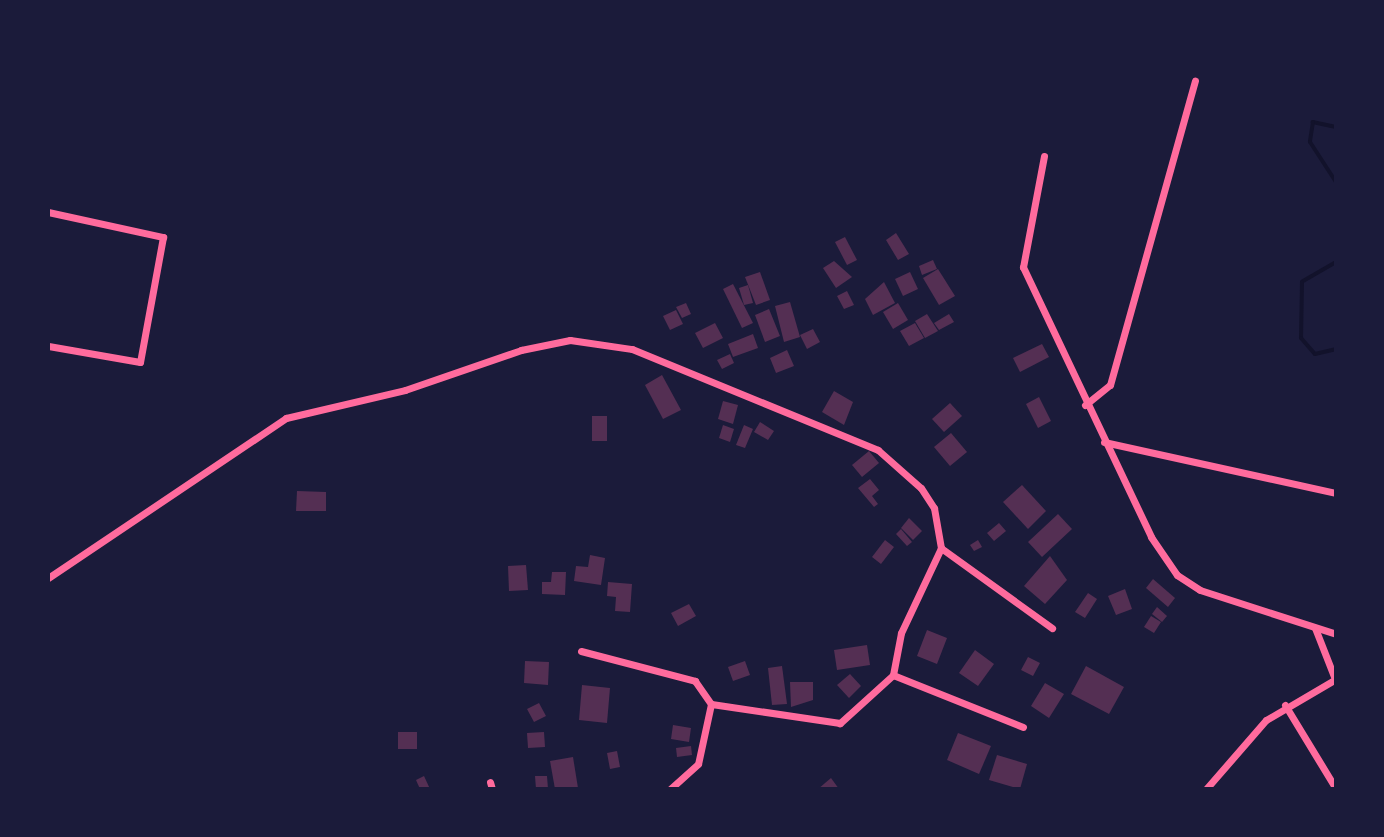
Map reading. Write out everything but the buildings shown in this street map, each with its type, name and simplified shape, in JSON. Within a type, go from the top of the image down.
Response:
[{"type":"street","points":[[1085,405],[1110,385],[1195,81]]},
{"type":"street","points":[[1044,156],[1023,267],[1085,405],[1151,537],[1177,575],[1200,590],[1336,634]]},
{"type":"street","points":[[48,212],[163,237],[140,362],[48,346]]},
{"type":"street","points":[[48,578],[286,418],[405,390],[521,350],[583,339],[632,349],[878,450],[921,488],[934,508],[941,548],[901,633],[893,675],[840,723],[711,704],[695,681],[581,651]]},
{"type":"street","points":[[1104,442],[1336,493]]},
{"type":"street","points":[[941,548],[1052,628]]},
{"type":"street","points":[[1206,789],[1236,749],[1285,705],[1336,679],[1315,628]]},
{"type":"street","points":[[893,675],[1023,727]]},
{"type":"street","points":[[670,789],[698,764],[711,704]]},
{"type":"street","points":[[1285,705],[1336,789]]},
{"type":"waterway","points":[[1336,127],[1313,122],[1310,142],[1336,182]]},
{"type":"waterway","points":[[1336,262],[1302,282],[1301,338],[1315,354],[1336,349]]}]
